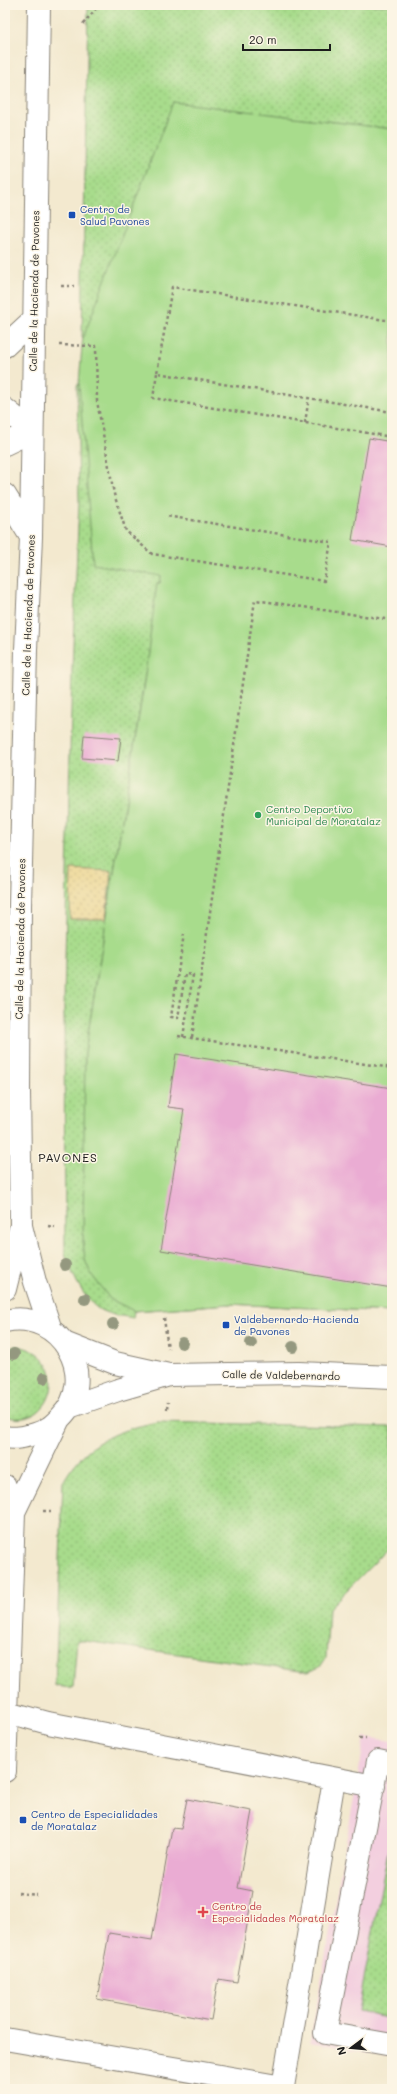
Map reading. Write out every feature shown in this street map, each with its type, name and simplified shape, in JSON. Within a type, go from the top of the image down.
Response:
[{"type":"street","name":"Calle de la Hacienda de Pavones","points":[[39,5],[31,537],[13,906],[19,1093],[21,1226],[36,1282],[58,1337],[73,1357],[77,1376],[74,1395],[63,1414]]},
{"type":"street","points":[[5,346],[34,319]]},
{"type":"street","points":[[5,409],[32,431],[5,444]]},
{"type":"street","points":[[5,495],[31,537]]},
{"type":"street","name":"Calle de la Hacienda de Pavones","points":[[5,1289],[21,1226]]},
{"type":"street","name":"Calle de Valdebernardo","points":[[5,1321],[17,1318],[42,1324],[58,1337],[115,1363],[392,1377]]},
{"type":"street","name":"Calle de Valdebernardo","points":[[5,1437],[15,1439],[46,1431],[63,1414],[169,1366]]},
{"type":"street","points":[[14,1512],[63,1414]]},
{"type":"street","points":[[5,1486],[14,1512],[5,1771]]},
{"type":"street","points":[[8,1712],[48,1723],[374,1786]]},
{"type":"street","points":[[392,1764],[378,1761],[325,2033],[392,2045]]},
{"type":"street","points":[[5,2039],[283,2087],[334,1778]]},
{"type":"path","points":[[83,24],[99,5]]},
{"type":"path","points":[[56,286],[74,286]]},
{"type":"path","points":[[392,321],[172,287],[153,398],[392,437]]},
{"type":"path","points":[[33,345],[96,346],[97,401],[114,494],[126,531],[152,554],[324,581],[331,542],[166,516]]},
{"type":"path","points":[[158,372],[392,412]]},
{"type":"path","points":[[305,423],[309,397]]},
{"type":"path","points":[[192,1037],[256,600],[392,620]]},
{"type":"path","points":[[183,1037],[193,975],[185,974],[178,1018],[171,1017],[184,934]]},
{"type":"path","points":[[178,1036],[392,1068]]},
{"type":"path","points":[[164,1318],[169,1366]]},
{"type":"path","points":[[18,1893],[37,1895]]},
{"type":"shaded area","points":[[365,1737],[392,1741],[392,2057],[310,2042]]},
{"type":"green space","points":[[88,5],[392,5],[392,129],[282,116],[102,337],[83,338],[82,337]]},
{"type":"green space","name":"Centro Deportivo Municipal de Moratalaz","points":[[173,102],[392,129],[392,1312],[229,1304],[134,1311],[110,1299],[91,1274],[85,1260],[83,1241],[85,1053],[143,690],[157,583],[160,583],[161,576],[93,564],[79,384],[83,338]]},
{"type":"green space","points":[[81,384],[161,576],[85,1053],[85,1068],[392,1312],[229,1304],[134,1311],[133,1318],[115,1315],[98,1309],[86,1296],[75,1279],[65,1254],[64,1003],[72,669],[79,502],[77,385]]},
{"type":"green space","points":[[16,1346],[34,1352],[46,1363],[51,1376],[51,1390],[46,1403],[36,1413],[22,1418],[5,1416],[5,1348]]},
{"type":"green space","points":[[157,1422],[392,1427],[392,1545],[329,1608],[326,1658],[320,1667],[307,1672],[77,1640],[73,1688],[55,1686],[63,1482],[81,1457],[102,1440],[114,1434]]},
{"type":"green space","points":[[392,1830],[392,2018],[358,2011]]},
{"type":"sand","points":[[71,869],[111,871],[106,919],[70,919]]},
{"type":"building","points":[[369,438],[392,442],[392,547],[352,540]]},
{"type":"building","points":[[84,735],[121,738],[118,761],[82,758]]},
{"type":"building","points":[[176,1054],[392,1088],[392,1288],[161,1250],[184,1109],[168,1107]]},
{"type":"building","name":"Centro de Especialidades Moratalaz","points":[[187,1799],[252,1811],[238,1888],[253,1891],[237,1982],[218,1979],[211,2020],[97,1999],[109,1933],[152,1940],[172,1828],[181,1829]]},
{"type":"place","name":"Centro de Salud Pavones","points":[[72,215]]},
{"type":"place","name":"Centro Deportivo Municipal de Moratalaz","points":[[258,815]]},
{"type":"place","name":"Valdebernardo-Hacienda de Pavones","points":[[226,1325]]},
{"type":"place","name":"Centro de Especialidades de Moratalaz","points":[[23,1820]]},
{"type":"place","name":"Centro de Especialidades Moratalaz","points":[[203,1912]]},
{"type":"district","name":"PAVONES","points":[[68,1158]]}]
